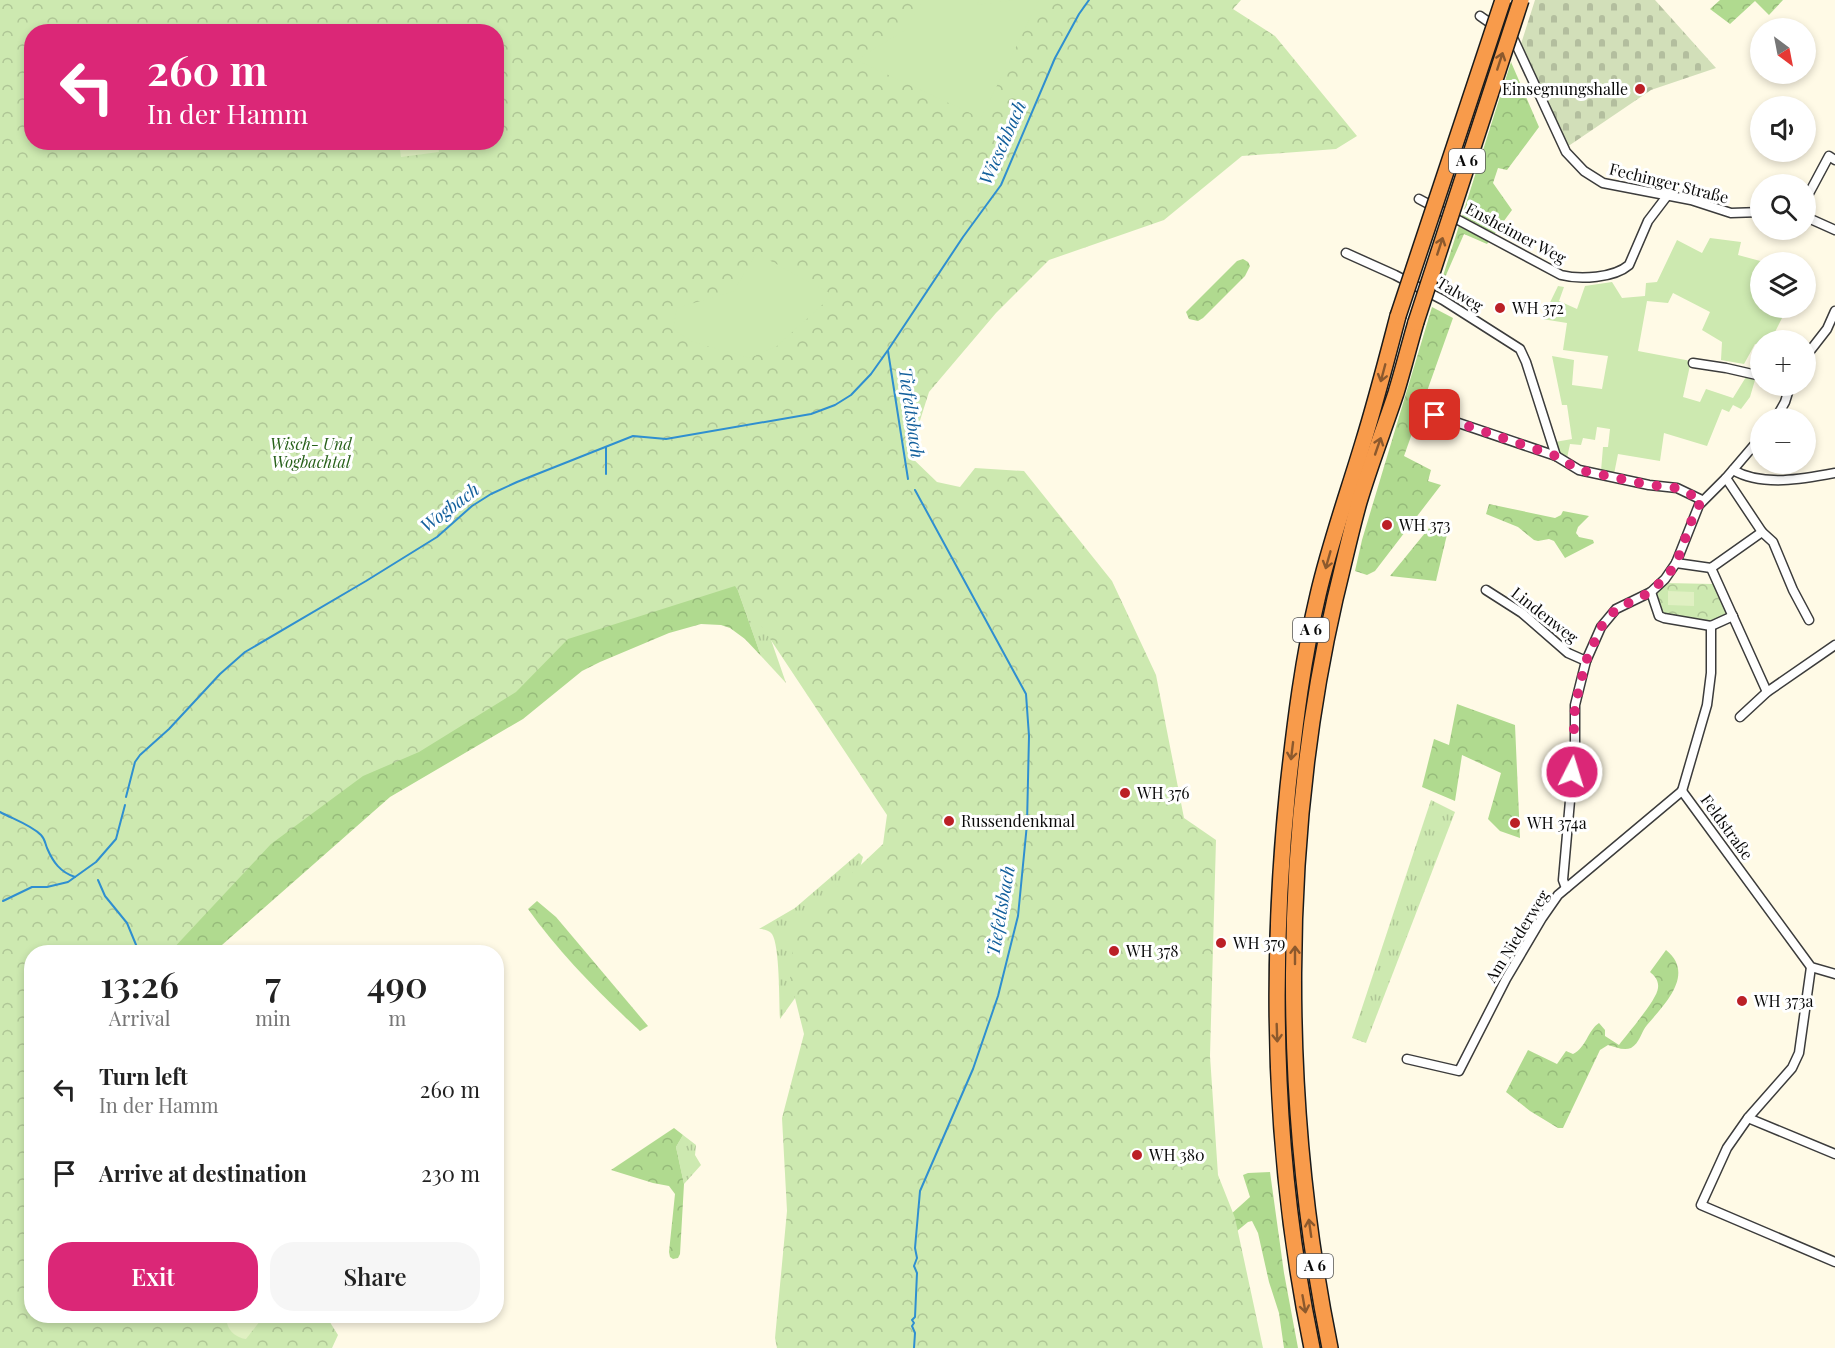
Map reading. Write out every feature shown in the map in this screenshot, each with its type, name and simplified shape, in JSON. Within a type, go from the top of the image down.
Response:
[{"type":"highway","name":"A 6","points":[[1312,1348],[1298,1270],[1287,1184],[1277,1016],[1282,843],[1304,667],[1318,594],[1398,316],[1503,0]]},
{"type":"highway","name":"A 6","points":[[1330,1348],[1304,1183],[1296,1079],[1295,928],[1299,844],[1309,756],[1321,672],[1335,599],[1360,501],[1521,0]]},
{"type":"street","name":"Fechinger Straße","points":[[1480,16],[1514,40],[1562,145],[1572,160],[1584,171],[1603,183],[1690,200],[1731,213],[1750,212]]},
{"type":"street","points":[[1816,180],[1829,156],[1835,160]]},
{"type":"street","name":"Ensheimer Weg","points":[[1419,199],[1562,275],[1575,278],[1624,270],[1629,265],[1648,221],[1667,196]]},
{"type":"street","points":[[1816,221],[1835,230]]},
{"type":"street","name":"Talweg","points":[[1346,253],[1443,300],[1520,349],[1556,456]]},
{"type":"street","points":[[1816,346],[1831,330],[1835,311]]},
{"type":"street","points":[[1693,363],[1750,373]]},
{"type":"street","points":[[1435,415],[1556,456],[1579,470],[1649,485],[1677,488],[1702,500]]},
{"type":"street","points":[[1566,888],[1563,880],[1575,744],[1575,714],[1586,661],[1609,615],[1624,604],[1651,592],[1665,579],[1676,564],[1694,514],[1702,500],[1726,478],[1750,450]]},
{"type":"street","points":[[1733,470],[1749,478],[1785,480],[1835,473]]},
{"type":"street","points":[[1726,478],[1762,532],[1773,542],[1793,590],[1809,620]]},
{"type":"street","points":[[1676,564],[1711,568],[1762,532]]},
{"type":"street","points":[[1711,568],[1767,692]]},
{"type":"street","name":"Lindenweg","points":[[1486,591],[1522,613],[1568,653],[1586,661]]},
{"type":"street","points":[[1651,592],[1659,616],[1711,627],[1733,616]]},
{"type":"street","name":"Feldstraße","points":[[1711,627],[1711,674],[1707,705],[1682,791],[1810,967]]},
{"type":"street","points":[[1740,717],[1767,692],[1835,645]]},
{"type":"street","name":"Am Niederweg","points":[[1407,1059],[1459,1071],[1506,979],[1542,918],[1566,888],[1682,791]]},
{"type":"street","points":[[1835,974],[1810,967],[1799,1053],[1792,1068],[1748,1118],[1727,1148],[1701,1205],[1835,1262]]},
{"type":"street","points":[[1748,1118],[1835,1154]]},
{"type":"green space","name":"Wisch- Und Wogbachtal","points":[[0,0],[1241,0],[1233,9],[1275,36],[1357,136],[1336,149],[1242,156],[1164,220],[1049,260],[996,313],[929,392],[909,455],[937,482],[960,487],[975,468],[1024,471],[1112,581],[1156,675],[1184,818],[1216,840],[1210,1056],[1218,1175],[1235,1218],[1263,1348],[777,1348],[775,1338],[787,1211],[782,1118],[804,1034],[790,978],[794,934],[792,930],[883,844],[887,815],[735,586],[568,639],[516,692],[419,752],[363,776],[271,844],[177,945],[24,945],[24,1323],[330,1323],[338,1335],[332,1348],[0,1348]]},
{"type":"green space","points":[[923,0],[979,0],[977,5],[1014,0],[1039,0],[981,118],[856,60],[905,30]]},
{"type":"green space","points":[[1535,0],[1655,0],[1716,68],[1651,90],[1567,147],[1521,44]]},
{"type":"green space","points":[[1720,0],[1783,0],[1769,15],[1755,1],[1730,24],[1710,9]]},
{"type":"green space","points":[[1511,62],[1539,127],[1507,170],[1498,168],[1493,183],[1512,210],[1487,244],[1464,234],[1436,298]]},
{"type":"green space","points":[[400,150],[439,150],[439,152],[401,157]]},
{"type":"green space","points":[[1710,238],[1741,242],[1738,255],[1750,258],[1750,318],[1782,318],[1776,330],[1750,330],[1750,353],[1744,364],[1721,360],[1722,342],[1702,330],[1710,312],[1673,293],[1668,303],[1647,301],[1638,351],[1691,361],[1683,397],[1700,402],[1706,389],[1733,398],[1746,377],[1750,378],[1750,397],[1741,409],[1733,405],[1729,412],[1722,409],[1707,446],[1664,433],[1660,461],[1618,454],[1614,474],[1601,471],[1603,447],[1608,447],[1610,429],[1597,427],[1595,440],[1583,438],[1581,445],[1570,444],[1567,458],[1562,456],[1555,442],[1572,439],[1567,405],[1562,405],[1552,356],[1574,360],[1572,385],[1602,389],[1608,356],[1563,350],[1567,323],[1542,319],[1558,286],[1564,287],[1559,301],[1577,309],[1585,286],[1612,282],[1622,298],[1645,296],[1646,283],[1657,282],[1677,240],[1702,253]]},
{"type":"green space","points":[[756,253],[833,295],[777,346],[750,358],[693,342],[673,329],[677,308],[734,291]]},
{"type":"green space","points":[[1243,259],[1250,266],[1245,276],[1203,318],[1198,321],[1189,319],[1186,312],[1237,261]]},
{"type":"green space","points":[[1432,307],[1453,318],[1404,456],[1431,470],[1428,481],[1441,485],[1375,571],[1367,575],[1355,571],[1362,540]]},
{"type":"green space","points":[[1489,504],[1555,518],[1563,511],[1589,516],[1578,527],[1576,533],[1579,537],[1593,540],[1594,543],[1565,558],[1554,541],[1534,540],[1518,527],[1486,514]]},
{"type":"green space","points":[[1434,522],[1449,526],[1436,581],[1390,576]]},
{"type":"green space","points":[[729,565],[745,565],[786,683],[761,656]]},
{"type":"green space","points":[[729,565],[761,656],[745,639],[730,628],[701,624],[669,633],[600,662],[582,671],[523,719],[390,797],[222,945],[82,945],[146,816]]},
{"type":"green space","points":[[1666,583],[1714,584],[1729,615],[1711,624],[1660,614],[1654,594]]},
{"type":"green space","points":[[1668,591],[1694,592],[1694,606],[1668,605]]},
{"type":"green space","points":[[1457,704],[1515,725],[1520,838],[1500,831],[1488,819],[1501,773],[1462,755],[1455,801],[1422,787],[1434,739],[1449,745]]},
{"type":"green space","points":[[1431,800],[1455,812],[1366,1043],[1352,1038]]},
{"type":"green space","points":[[859,853],[863,857],[852,897],[816,969],[780,1019],[775,940],[772,934],[759,929],[795,908]]},
{"type":"green space","points":[[537,901],[556,917],[648,1026],[640,1031],[595,988],[567,957],[528,909]]},
{"type":"green space","points":[[1666,950],[1674,959],[1678,969],[1678,979],[1674,989],[1634,1046],[1625,1049],[1608,1045],[1600,1050],[1563,1128],[1558,1128],[1530,1111],[1506,1092],[1528,1050],[1557,1064],[1566,1051],[1573,1054],[1577,1051],[1599,1023],[1605,1030],[1605,1036],[1619,1045],[1656,993],[1657,981],[1650,972]]},
{"type":"green space","points":[[674,1128],[683,1135],[676,1147],[684,1184],[680,1254],[678,1258],[673,1259],[669,1252],[675,1194],[669,1186],[611,1170]]},
{"type":"green space","points":[[683,1135],[696,1145],[695,1155],[701,1165],[684,1184],[676,1147]]},
{"type":"green space","points":[[1270,1172],[1284,1273],[1298,1348],[1284,1348],[1279,1313],[1269,1282],[1258,1233],[1252,1221],[1220,1245],[1200,1242],[1250,1197],[1243,1175]]},
{"type":"green space","points":[[227,1323],[259,1323],[246,1339],[237,1336]]},
{"type":"waterway","name":"Wogbach","points":[[126,797],[135,762],[140,755],[169,729],[220,674],[245,652],[437,537],[472,506],[491,494],[633,436],[666,439],[811,414],[835,405],[851,395],[871,374],[963,237],[1001,185],[1055,58],[1089,0]]},
{"type":"waterway","name":"Tiefeltsbach","points":[[888,351],[908,479]]},
{"type":"waterway","points":[[606,447],[606,474]]},
{"type":"waterway","name":"Tiefeltsbach","points":[[914,1348],[915,1333],[912,1320],[915,1317],[917,1273],[914,1266],[917,1258],[915,1248],[920,1191],[973,1069],[998,996],[1018,916],[1027,824],[1029,736],[1026,694],[915,490]]},
{"type":"waterway","name":"Wogbach","points":[[3,901],[32,887],[47,887],[68,882],[96,862],[116,839],[125,805]]},
{"type":"waterway","points":[[0,812],[37,831],[58,866],[75,877]]},
{"type":"waterway","points":[[98,880],[105,896],[127,923],[136,945]]},
{"type":"place","name":"Einsegnungshalle","points":[[1640,89]]},
{"type":"place","name":"WH 372","points":[[1500,308]]},
{"type":"place","name":"WH 373","points":[[1387,525]]},
{"type":"place","name":"WH 376","points":[[1125,793]]},
{"type":"place","name":"Russendenkmal","points":[[949,821]]},
{"type":"place","name":"WH 374a","points":[[1515,823]]},
{"type":"place","name":"WH 379","points":[[1221,943]]},
{"type":"place","name":"WH 378","points":[[1114,951]]},
{"type":"place","name":"WH 373a","points":[[1742,1001]]},
{"type":"place","name":"WH 380","points":[[1137,1155]]},
{"type":"route","points":[[1435,415],[1556,456],[1588,473],[1677,488],[1702,500],[1694,514],[1676,564],[1659,586],[1616,609],[1601,627],[1586,661],[1575,705],[1572,772]]},
{"type":"water label","name":"Wieschbach","points":[[1003,143]]}]
